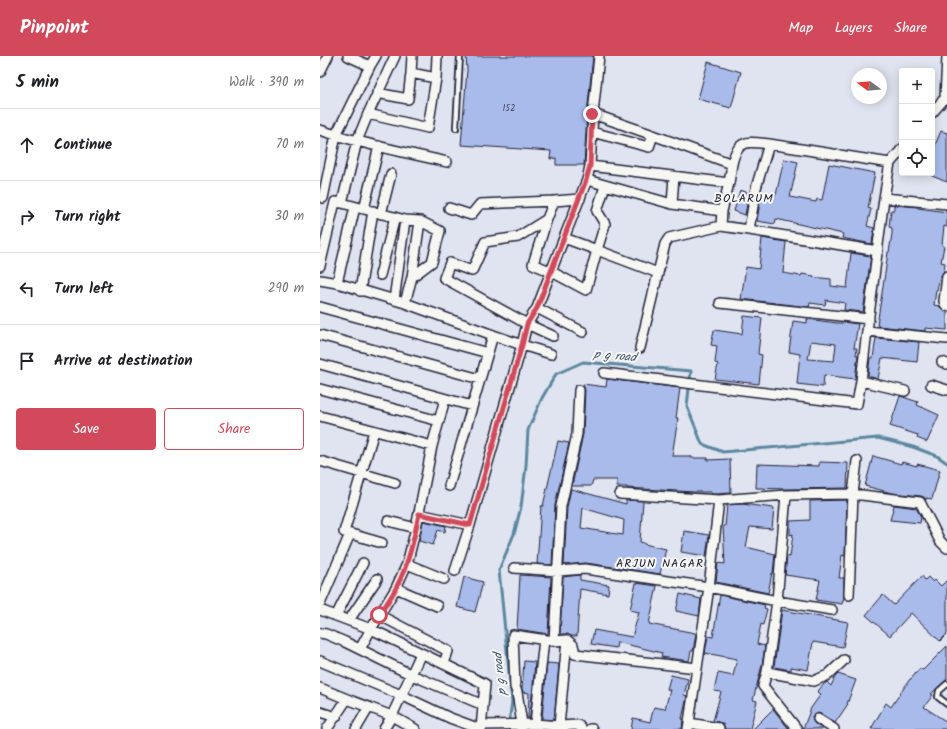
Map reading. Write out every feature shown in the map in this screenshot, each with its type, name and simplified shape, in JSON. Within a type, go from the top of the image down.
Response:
[{"type":"street","points":[[320,72],[328,56]]},
{"type":"street","points":[[376,56],[336,135],[322,197],[400,219],[420,221],[440,231],[432,262],[412,277]]},
{"type":"street","points":[[342,203],[357,141],[377,93],[395,56]]},
{"type":"street","points":[[377,93],[408,99],[412,56]]},
{"type":"street","points":[[368,114],[428,128],[436,78],[437,56]]},
{"type":"street","points":[[455,571],[470,525],[527,324],[537,308],[552,272],[580,199],[590,166],[592,114],[599,56]]},
{"type":"street","points":[[351,57],[370,66]]},
{"type":"street","points":[[935,110],[946,98],[947,57]]},
{"type":"street","points":[[411,73],[436,78]]},
{"type":"street","points":[[592,114],[732,164]]},
{"type":"street","points":[[320,130],[357,141],[447,162]]},
{"type":"street","points":[[592,132],[650,146],[654,135]]},
{"type":"street","points":[[720,226],[732,164],[737,149],[742,144],[749,142],[768,144],[890,163]]},
{"type":"street","points":[[749,230],[756,188],[768,144]]},
{"type":"street","points":[[364,209],[379,146]]},
{"type":"street","points":[[604,373],[857,404],[862,381],[884,198],[890,163],[899,152]]},
{"type":"street","points":[[590,166],[729,183]]},
{"type":"street","points":[[360,291],[377,213],[391,174]]},
{"type":"street","points":[[672,204],[674,176]]},
{"type":"street","points":[[586,180],[672,204],[722,211]]},
{"type":"street","points":[[554,201],[533,264],[586,290],[605,224],[597,211],[605,186]]},
{"type":"street","points":[[884,198],[947,204]]},
{"type":"street","points":[[449,208],[471,216],[480,204],[580,199]]},
{"type":"street","points":[[320,266],[335,202],[342,203]]},
{"type":"street","points":[[337,283],[355,208],[364,209]]},
{"type":"street","points":[[380,275],[400,219]]},
{"type":"street","points":[[394,300],[400,219]]},
{"type":"street","points":[[547,219],[518,237],[485,242],[472,271],[450,263],[444,278],[527,324],[553,336]]},
{"type":"street","points":[[405,303],[412,277],[420,221]]},
{"type":"street","points":[[640,348],[665,244],[669,238],[720,226],[878,251]]},
{"type":"street","points":[[564,238],[658,272]]},
{"type":"street","points":[[947,276],[944,301],[947,306]]},
{"type":"street","points":[[320,280],[337,283],[405,303],[551,354]]},
{"type":"street","points":[[720,303],[869,319]]},
{"type":"street","points":[[320,307],[488,353]]},
{"type":"street","points":[[537,308],[583,332]]},
{"type":"street","points":[[867,331],[947,339]]},
{"type":"street","points":[[320,335],[480,379]]},
{"type":"street","points":[[449,486],[493,335]]},
{"type":"street","points":[[320,364],[472,406]]},
{"type":"street","points":[[862,381],[905,391]]},
{"type":"street","points":[[931,384],[947,390]]},
{"type":"street","points":[[320,389],[439,421]]},
{"type":"street","points":[[554,641],[562,506],[576,434],[579,390]]},
{"type":"street","points":[[360,649],[371,628],[396,588],[407,564],[419,514],[432,446],[445,399]]},
{"type":"street","points":[[320,416],[432,446]]},
{"type":"street","points":[[374,431],[344,532],[382,543]]},
{"type":"street","points":[[849,595],[853,494],[857,461]]},
{"type":"street","points":[[320,462],[395,483]]},
{"type":"street","points":[[620,494],[719,500],[786,495],[853,494],[920,502],[947,548]]},
{"type":"street","points":[[786,495],[777,601],[767,672],[763,686],[797,729]]},
{"type":"street","points":[[719,500],[709,588],[689,726],[719,728]]},
{"type":"street","points":[[419,514],[470,525]]},
{"type":"street","points":[[388,521],[416,528]]},
{"type":"street","points":[[320,604],[324,585],[350,534]]},
{"type":"street","points":[[336,616],[363,563]]},
{"type":"street","points":[[407,564],[444,579]]},
{"type":"street","points":[[514,568],[558,571],[585,569],[709,588],[832,610]]},
{"type":"street","points":[[349,620],[377,579]]},
{"type":"street","points":[[396,588],[436,606]]},
{"type":"street","points":[[320,610],[371,628],[485,684],[481,728]]},
{"type":"street","points":[[379,615],[448,650],[444,664]]},
{"type":"street","points":[[320,633],[360,649],[412,676],[484,705]]},
{"type":"street","points":[[521,725],[517,692],[515,688],[513,635],[554,641],[567,640],[573,645],[575,654],[698,668]]},
{"type":"street","points":[[535,724],[544,639]]},
{"type":"street","points":[[559,726],[567,640]]},
{"type":"street","points":[[384,729],[392,716],[401,694],[412,676],[421,653]]},
{"type":"street","points":[[767,672],[814,681],[828,675],[844,660]]},
{"type":"street","points":[[320,661],[401,694],[450,718],[481,728],[496,724],[535,724],[559,726],[578,725],[582,729]]},
{"type":"street","points":[[320,688],[392,716],[415,729]]},
{"type":"street","points":[[327,729],[347,699]]},
{"type":"street","points":[[356,729],[369,707]]},
{"type":"street","points":[[320,712],[336,717]]},
{"type":"street","points":[[818,720],[834,729]]},
{"type":"lane","points":[[456,128],[460,56]]},
{"type":"lane","points":[[947,684],[939,691],[938,696],[947,704]]},
{"type":"building","points":[[466,56],[593,56],[587,114],[584,165],[556,165],[556,158],[550,159],[551,151],[461,145],[467,70]]},
{"type":"building","points":[[708,62],[741,72],[731,108],[698,99]]},
{"type":"building","points":[[941,131],[947,133],[947,182],[932,176],[935,176],[935,145]]},
{"type":"building","points":[[784,159],[798,162],[790,197],[816,202],[817,199],[822,200],[829,164],[875,173],[868,208],[871,209],[867,226],[874,228],[872,244],[842,238],[843,234],[776,219],[775,224],[757,221],[761,196],[763,193],[776,195]]},
{"type":"building","points":[[740,190],[749,193],[745,215],[734,211]]},
{"type":"building","points":[[894,205],[947,212],[947,227],[944,226],[942,245],[944,246],[941,262],[945,263],[944,271],[940,276],[934,305],[939,306],[947,312],[947,330],[925,328],[925,331],[877,325],[892,234],[892,228],[889,227],[891,210],[894,210]]},
{"type":"building","points":[[762,238],[786,242],[783,273],[801,276],[802,274],[831,279],[831,286],[847,288],[851,253],[871,256],[863,312],[844,310],[845,303],[826,300],[825,305],[810,303],[809,307],[741,299],[746,267],[759,269]]},
{"type":"building","points":[[744,316],[762,318],[758,354],[762,355],[759,384],[715,379],[718,364],[715,363],[717,346],[711,345],[714,330],[742,334]]},
{"type":"building","points":[[807,319],[858,324],[854,348],[857,348],[856,355],[858,355],[855,379],[824,375],[823,387],[797,384],[800,354],[789,352],[793,321],[807,323]],"holes":[[[811,341],[836,344],[834,361],[808,359]]]},
{"type":"building","points":[[876,338],[919,342],[917,362],[882,358],[878,379],[868,376],[870,358],[873,358]]},
{"type":"building","points":[[607,379],[680,388],[676,418],[678,418],[672,456],[691,456],[691,458],[708,458],[708,460],[730,459],[731,493],[711,494],[711,492],[617,487],[617,480],[593,480],[591,486],[572,486],[583,434],[585,390],[583,384],[606,387]]},
{"type":"building","points":[[900,396],[918,402],[917,405],[939,415],[927,442],[917,438],[918,435],[890,426]]},
{"type":"building","points":[[558,441],[569,443],[555,505],[552,565],[537,564],[541,506],[543,506]]},
{"type":"building","points":[[873,456],[901,464],[902,462],[917,466],[917,464],[940,470],[932,499],[926,498],[926,500],[921,496],[892,493],[865,486]]},
{"type":"building","points":[[819,462],[848,463],[847,488],[756,488],[757,464],[819,466]]},
{"type":"building","points":[[571,489],[626,504],[626,500],[643,501],[640,542],[666,549],[660,574],[586,563],[564,565],[567,507]],"holes":[[[583,508],[624,520],[623,535],[581,528]]]},
{"type":"building","points":[[847,500],[845,556],[842,555],[839,578],[844,578],[844,597],[842,604],[816,600],[820,580],[785,575],[787,556],[790,557],[793,534],[790,535],[790,521],[810,520],[810,501]]},
{"type":"building","points":[[742,504],[774,508],[772,529],[750,527],[746,547],[775,554],[773,573],[768,593],[716,582],[718,563],[725,564],[723,526],[725,526],[727,505]]},
{"type":"building","points":[[894,505],[916,508],[921,517],[920,523],[890,520]]},
{"type":"building","points":[[423,521],[446,526],[445,532],[438,530],[433,545],[419,541]]},
{"type":"building","points":[[684,531],[709,535],[706,556],[681,552]]},
{"type":"building","points":[[520,575],[551,577],[548,634],[517,629]]},
{"type":"building","points":[[580,575],[580,580],[609,585],[608,594],[580,589],[577,636],[560,634],[563,577]]},
{"type":"building","points":[[922,576],[925,580],[928,577],[933,582],[935,580],[941,586],[947,580],[947,634],[940,641],[911,613],[890,636],[866,615],[883,595],[894,605]]},
{"type":"building","points":[[464,577],[483,582],[475,612],[457,607]]},
{"type":"building","points":[[636,583],[657,586],[649,624],[696,634],[693,651],[691,651],[689,661],[661,657],[662,653],[617,642],[616,648],[591,644],[594,630],[632,637],[639,612],[630,610]]},
{"type":"building","points":[[680,594],[701,599],[699,616],[676,611]]},
{"type":"building","points":[[720,595],[765,605],[764,608],[767,609],[763,625],[761,624],[757,644],[765,646],[753,700],[757,701],[750,729],[725,729],[722,723],[713,721],[721,692],[714,691],[718,673],[733,676],[737,659],[705,653],[708,636],[713,637]]},
{"type":"building","points":[[782,610],[848,622],[843,647],[813,642],[808,670],[791,667],[791,670],[774,667]]},
{"type":"building","points":[[947,646],[947,679],[931,694],[933,695],[924,707],[947,722],[947,729],[871,729],[886,703],[891,707],[910,679],[920,668],[923,670]]},
{"type":"building","points":[[524,661],[535,662],[530,718],[528,718],[529,693],[523,692],[522,689]]},
{"type":"building","points":[[547,663],[559,664],[554,720],[542,719]]},
{"type":"building","points":[[838,674],[856,680],[848,704],[835,723],[818,713],[812,718],[815,724],[823,729],[803,729],[811,708],[821,694],[817,692],[827,682],[831,686]]},
{"type":"building","points":[[671,675],[688,679],[684,695],[687,696],[682,719],[682,729],[631,729],[633,718],[650,722],[654,707],[665,709],[670,690],[667,689]]},
{"type":"building","points":[[773,709],[789,729],[753,729]]},
{"type":"waterway","name":"p g road","points":[[509,723],[512,702],[499,570],[514,534],[521,507],[526,466],[528,430],[542,398],[556,374],[583,362],[691,371],[687,406],[702,444],[723,452],[878,438],[913,447],[937,456],[947,463]]},
{"type":"district","name":"BOLARUM","points":[[744,198]]},
{"type":"district","name":"ARJUN NAGAR","points":[[660,563]]},
{"type":"route","points":[[379,615],[396,588],[407,564],[419,514],[470,525],[527,324],[537,308],[552,272],[586,180],[590,166],[592,114]]}]
